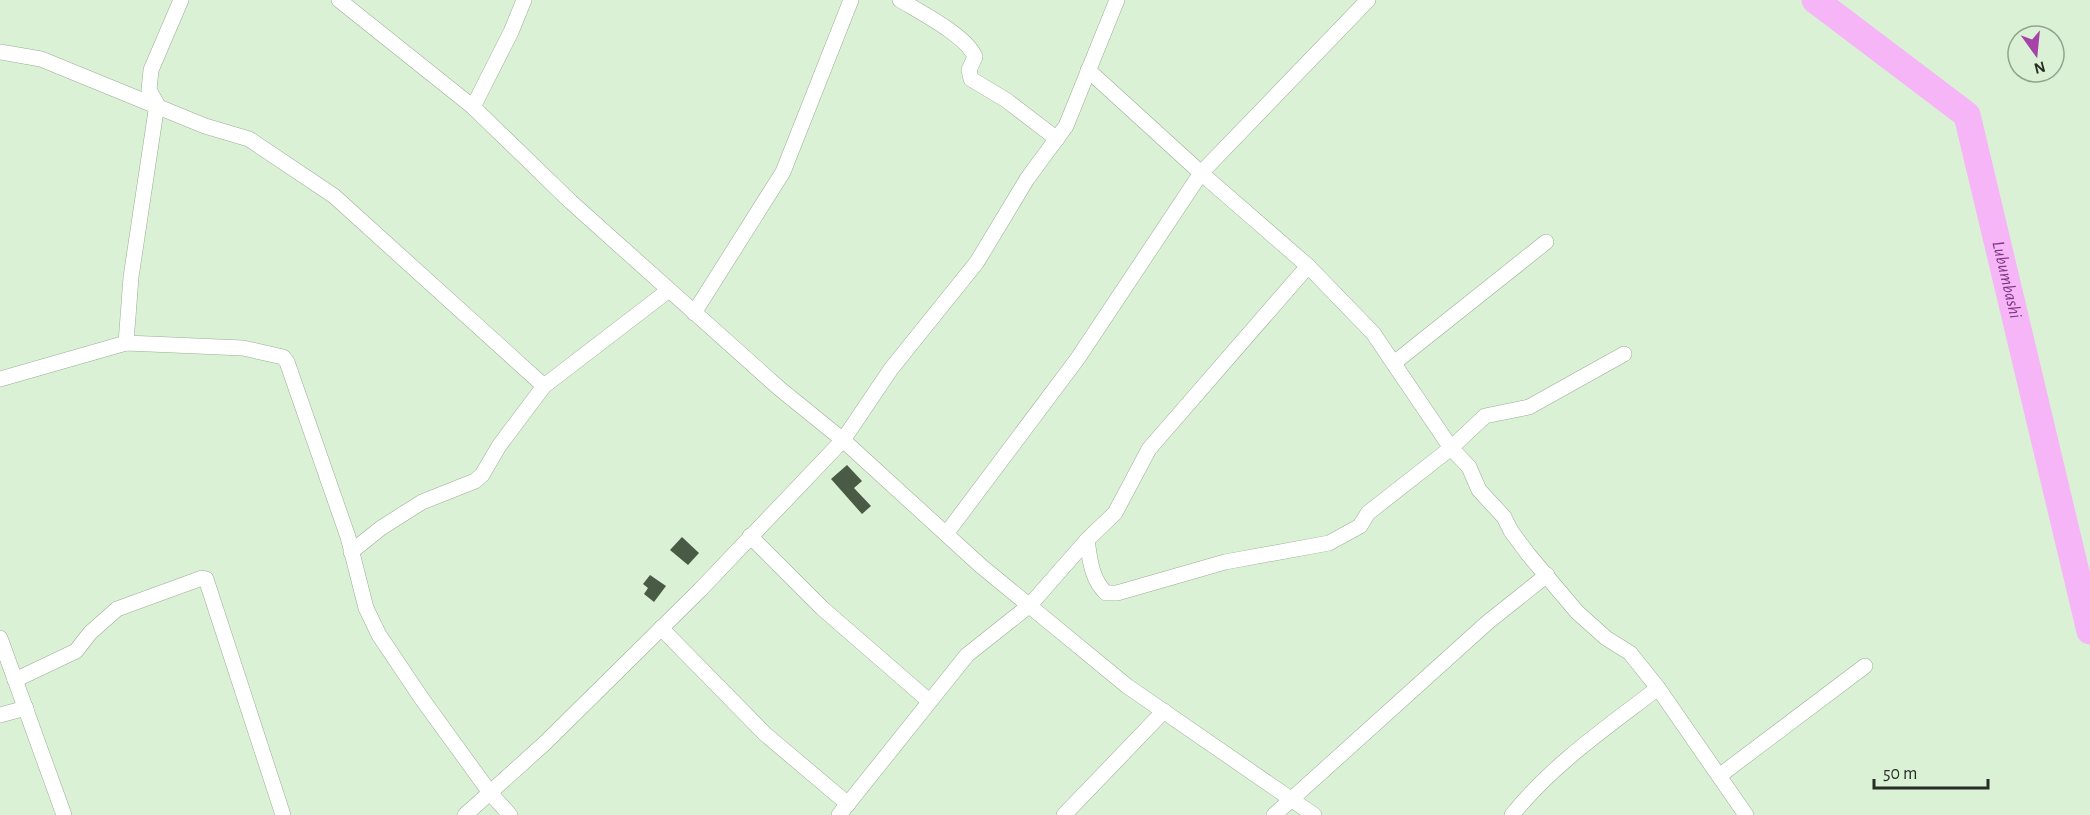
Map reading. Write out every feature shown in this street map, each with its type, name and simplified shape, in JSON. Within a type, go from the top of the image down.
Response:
[{"type":"street","points":[[126,343],[130,277],[157,104],[149,90],[151,70],[181,0]]},
{"type":"street","points":[[339,0],[473,107],[571,202],[694,313],[780,389],[843,440],[946,534],[1030,605],[1127,686],[1293,798],[1314,815]]},
{"type":"street","points":[[473,107],[511,32],[524,0]]},
{"type":"street","points":[[694,313],[783,172],[851,0]]},
{"type":"street","points":[[900,0],[948,30],[972,51],[975,57],[969,70],[971,79],[1006,100],[1057,139]]},
{"type":"street","points":[[465,815],[491,794],[661,628],[843,440],[891,369],[977,262],[1027,179],[1057,139],[1074,110],[1117,0]]},
{"type":"street","points":[[946,534],[1078,358],[1201,173],[1368,0]]},
{"type":"street","points":[[0,52],[41,59],[157,104],[205,126],[249,139],[334,196],[544,386]]},
{"type":"street","points":[[1088,70],[1308,266],[1373,333],[1451,448],[1469,467],[1479,490],[1504,517],[1510,531],[1577,612],[1606,638],[1630,653],[1658,688],[1746,815]]},
{"type":"street","points":[[1394,363],[1546,242]]},
{"type":"street","points":[[661,628],[765,734],[844,809],[967,655],[1030,605],[1087,540],[1115,513],[1139,463],[1149,449],[1308,266]]},
{"type":"street","points":[[351,552],[381,528],[422,502],[475,481],[482,475],[499,446],[544,386],[669,290]]},
{"type":"street","points":[[0,379],[126,343],[243,348],[283,357],[287,362],[351,552],[366,608],[379,635],[491,794],[510,815]]},
{"type":"street","points":[[1087,540],[1093,574],[1106,593],[1117,593],[1225,562],[1329,543],[1360,526],[1368,513],[1451,448],[1485,416],[1539,402],[1624,354]]},
{"type":"street","points":[[750,536],[822,608],[929,701]]},
{"type":"street","points":[[1274,815],[1488,622],[1547,574]]},
{"type":"street","points":[[15,680],[76,651],[90,633],[117,609],[202,578],[206,579],[283,815]]},
{"type":"street","points":[[0,638],[64,815]]},
{"type":"street","points":[[1719,776],[1865,666]]},
{"type":"street","points":[[1512,815],[1536,785],[1563,760],[1658,688]]},
{"type":"street","points":[[0,715],[26,708]]},
{"type":"street","points":[[1064,815],[1164,711]]},
{"type":"building","points":[[847,465],[862,481],[854,488],[871,506],[862,514],[831,479]]},
{"type":"building","points":[[682,537],[699,553],[688,565],[670,550]]},
{"type":"building","points":[[650,575],[666,586],[654,602],[644,594],[648,588],[643,584]]},
{"type":"waterway","name":"Lubumbashi","points":[[1815,0],[1967,115],[2090,631]]}]
